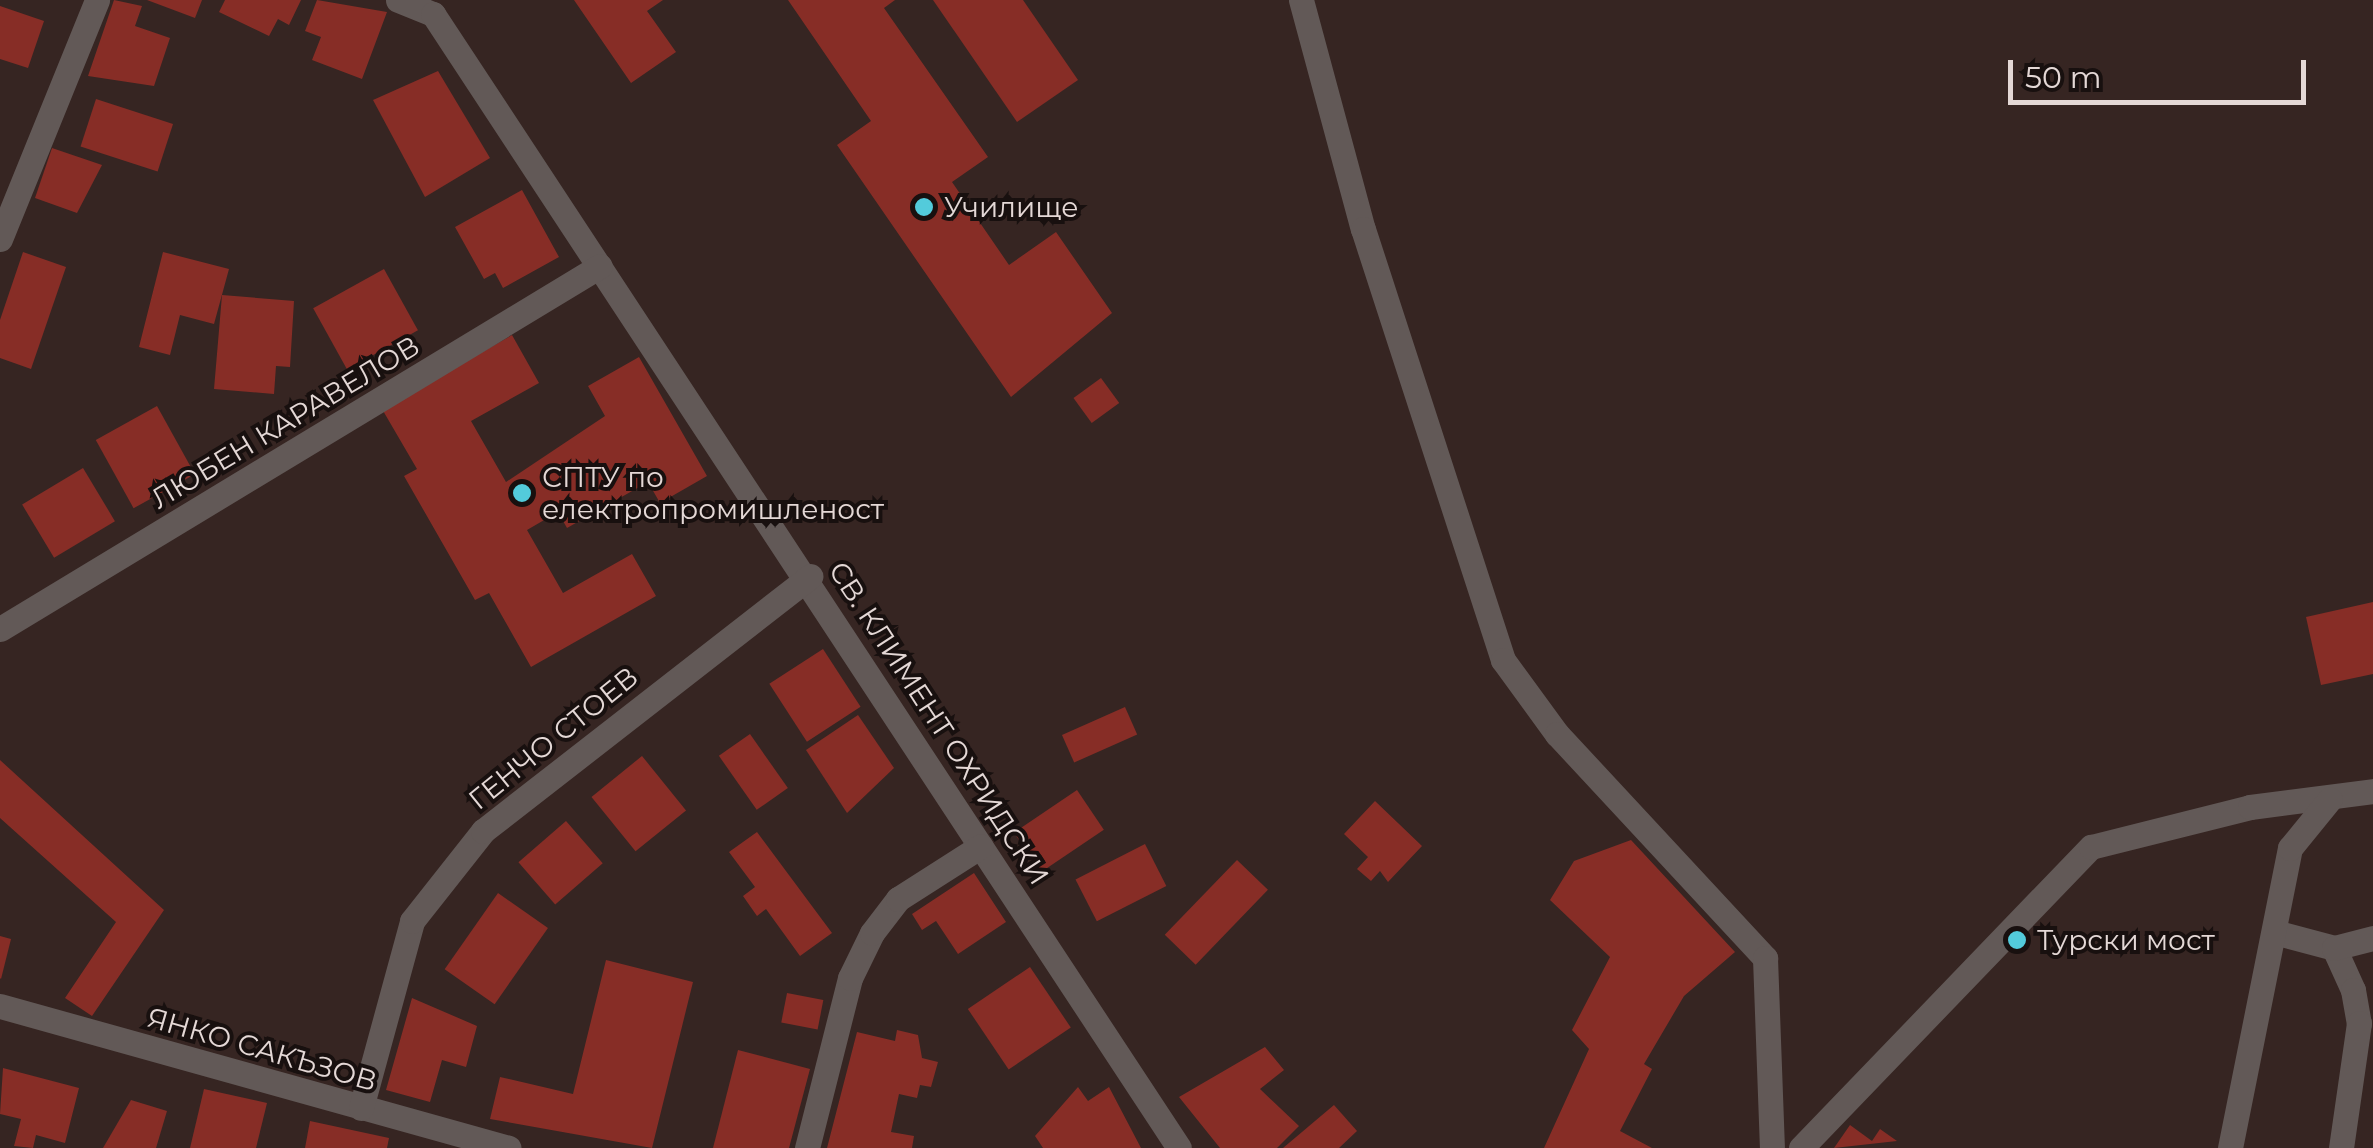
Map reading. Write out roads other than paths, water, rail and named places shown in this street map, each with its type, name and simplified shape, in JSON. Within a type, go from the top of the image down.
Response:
[{"type":"street","points":[[0,239],[97,0]]},
{"type":"street","name":"СВ. КЛИМЕНТ ОХРИДСКИ","points":[[398,0],[434,7],[600,266],[810,576],[1179,1148]]},
{"type":"street","points":[[1301,0],[1369,248],[1503,660],[1558,734],[1765,958],[1772,1148]]},
{"type":"street","name":"ЛЮБЕН КАРАВЕЛОВ","points":[[0,628],[600,266]]},
{"type":"street","name":"ГЕНЧО СТОЕВ","points":[[361,1108],[412,920],[483,832],[810,576]]},
{"type":"street","points":[[1808,1137],[2076,857],[2250,807],[2373,791]]},
{"type":"street","points":[[2230,1148],[2290,848],[2330,799]]},
{"type":"street","points":[[808,1148],[850,978],[872,934],[898,899],[981,846]]},
{"type":"street","points":[[2274,932],[2334,948],[2373,938]]},
{"type":"street","points":[[2334,948],[2359,1023],[2341,1148]]},
{"type":"street","name":"ЯНКО САКЪЗОВ","points":[[0,1006],[509,1148]]},
{"type":"place","name":"Училище","points":[[924,207]]},
{"type":"place","name":"СПТУ по електропромишленост","points":[[522,493]]},
{"type":"place","name":"Турски мост","points":[[2017,940]]}]
